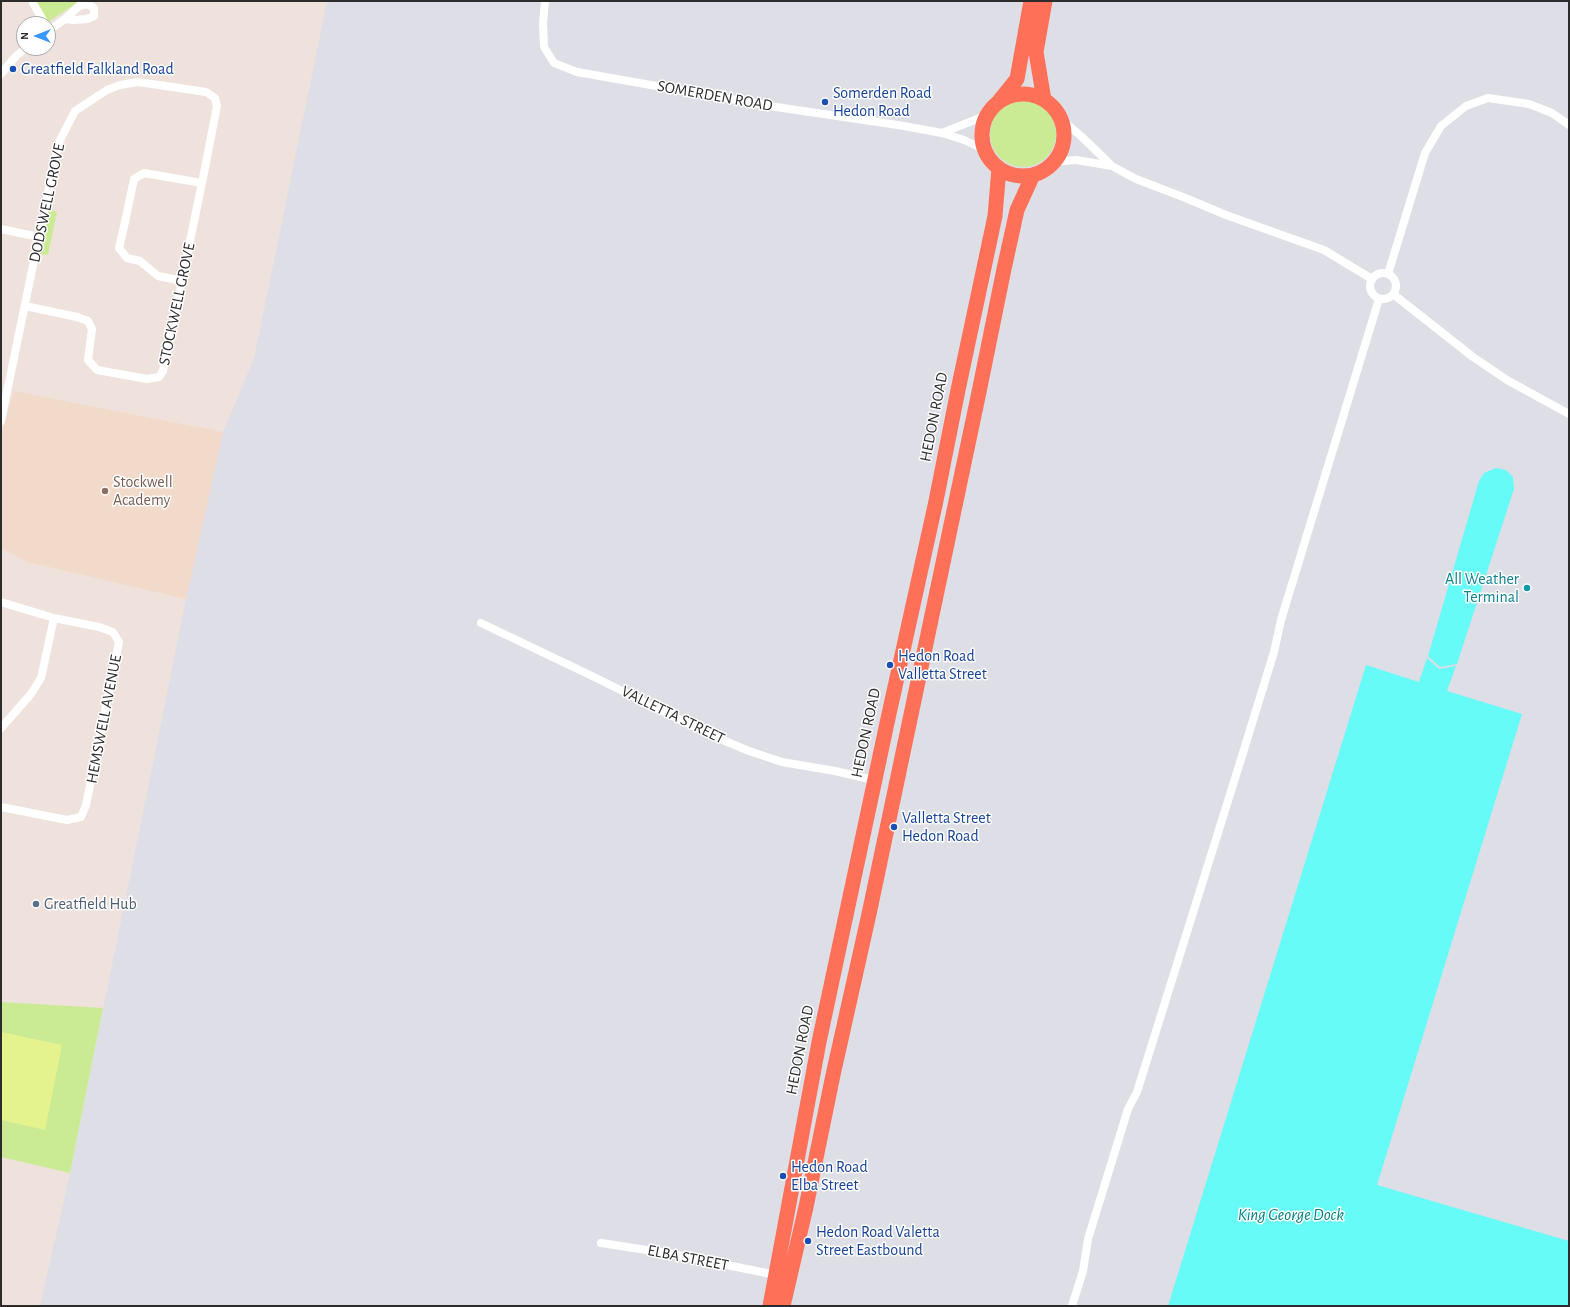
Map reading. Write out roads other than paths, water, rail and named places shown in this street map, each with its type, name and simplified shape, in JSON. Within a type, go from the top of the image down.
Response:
[{"type":"highway","points":[[998,102],[1009,96],[1020,94],[1033,95],[1044,100],[1054,108],[1060,118],[1063,130],[1063,141],[1060,152],[1053,162],[1044,170],[1021,176],[999,168],[991,160],[985,150],[982,139],[983,127],[987,116],[998,102],[1017,79],[1031,1]]},
{"type":"highway","points":[[1044,100],[1036,52],[1045,1]]},
{"type":"highway","name":"HEDON ROAD","points":[[770,1306],[815,1065],[874,780],[936,501],[992,231],[995,216],[999,168]]},
{"type":"highway","points":[[783,1306],[806,1207],[833,1074],[979,392],[1005,261],[1017,210],[1032,174]]},
{"type":"street","points":[[32,1],[41,16]]},
{"type":"street","name":"SOMERDEN ROAD","points":[[545,1],[543,24],[544,46],[554,63],[578,72],[776,107],[898,124],[942,132],[985,150]]},
{"type":"street","points":[[56,24],[66,18]]},
{"type":"street","points":[[1,74],[16,56]]},
{"type":"street","name":"DODSWELL GROVE","points":[[1,421],[49,181],[58,144],[75,112],[108,90],[120,85],[138,82],[206,92],[215,98]]},
{"type":"street","name":"STOCKWELL GROVE","points":[[25,306],[77,317],[88,321],[92,329],[88,360],[97,370],[147,380],[159,377],[163,371],[202,183],[217,106],[215,98]]},
{"type":"street","points":[[1388,274],[1425,153],[1441,126],[1466,106],[1488,98],[1529,104],[1552,113],[1569,125]]},
{"type":"street","name":"SOMERDEN ROAD","points":[[942,132],[987,116]]},
{"type":"street","points":[[1060,118],[1112,166]]},
{"type":"street","points":[[1053,162],[1076,160],[1112,166],[1136,178],[1226,215],[1324,250],[1372,279]]},
{"type":"street","points":[[182,281],[158,276],[140,262],[126,258],[119,248],[124,222],[134,179],[144,173],[202,183]]},
{"type":"street","points":[[1,229],[39,237]]},
{"type":"street","points":[[1379,274],[1388,274],[1396,283],[1395,291],[1387,299],[1379,299],[1375,297],[1370,291],[1370,283],[1372,279],[1379,274]]},
{"type":"street","points":[[1393,294],[1473,357],[1507,380],[1569,414]]},
{"type":"street","points":[[1072,1306],[1083,1271],[1088,1239],[1128,1109],[1137,1092],[1242,756],[1274,652],[1281,620],[1379,299]]},
{"type":"street","name":"HEMSWELL AVENUE","points":[[1,602],[54,618],[99,627],[113,632],[119,642],[86,806],[81,817],[67,820],[1,807]]},
{"type":"street","points":[[1,728],[31,694],[41,678],[54,618]]},
{"type":"street","name":"VALLETTA STREET","points":[[481,623],[713,736],[749,751],[782,762],[835,771],[874,780]]},
{"type":"street","name":"ELBA STREET","points":[[601,1243],[673,1254],[776,1275]]},
{"type":"water","points":[[1496,468],[1506,470],[1513,477],[1514,489],[1457,664],[1440,667],[1428,656],[1479,481],[1484,473]]},
{"type":"water","name":"King George Dock","points":[[1427,658],[1439,669],[1456,666],[1447,691],[1522,714],[1377,1185],[1569,1241],[1569,1306],[1168,1306],[1366,665],[1419,682]]},
{"type":"place","name":"Greatfield Falkland Road","points":[[13,69]]},
{"type":"place","name":"Somerden Road Hedon Road","points":[[825,102]]},
{"type":"place","name":"Stockwell Academy","points":[[105,491]]},
{"type":"place","name":"All Weather Terminal","points":[[1527,588]]},
{"type":"place","name":"Hedon Road Valletta Street","points":[[890,665]]},
{"type":"place","name":"Valletta Street Hedon Road","points":[[894,827]]},
{"type":"place","name":"Greatfield Hub","points":[[36,904]]},
{"type":"place","name":"Hedon Road Elba Street","points":[[783,1176]]},
{"type":"place","name":"Hedon Road Valetta Street Eastbound","points":[[808,1241]]}]
